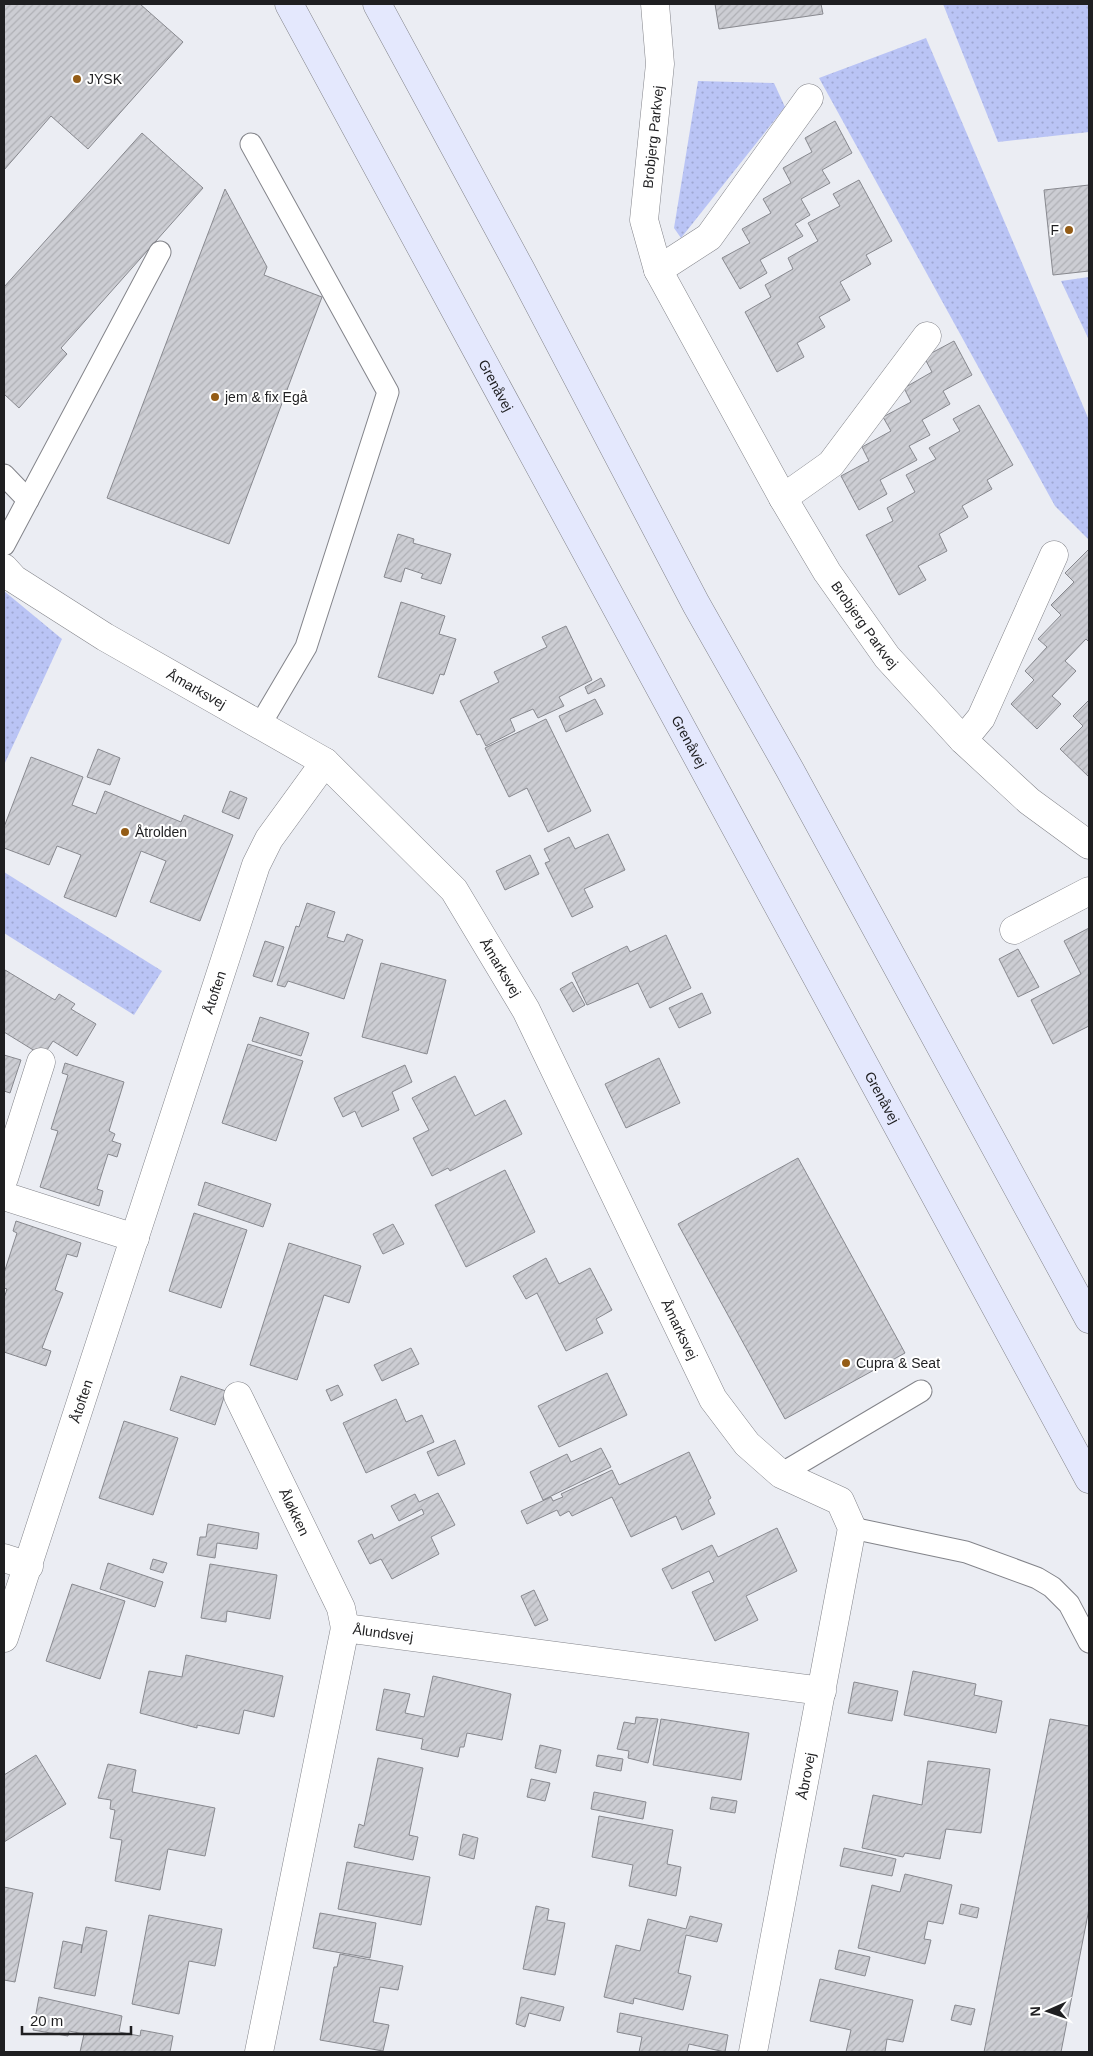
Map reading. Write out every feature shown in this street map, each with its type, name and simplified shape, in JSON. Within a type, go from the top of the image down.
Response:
[{"type":"main road","name":"Grenåvej","points":[[289,4],[1089,1479]]},
{"type":"main road","points":[[376,4],[520,270],[696,604],[790,770],[1089,1319]]},
{"type":"street","name":"Brobjerg Parkvej","points":[[655,4],[660,64],[644,220],[658,270],[783,498],[827,572],[887,657],[908,683],[963,740],[1029,801],[1089,845]]},
{"type":"street","points":[[658,270],[709,237],[809,98]]},
{"type":"street","points":[[783,498],[831,464],[927,336]]},
{"type":"street","points":[[963,740],[981,718],[1054,555]]},
{"type":"street","name":"Åmarksvej","points":[[4,568],[14,579],[105,637],[325,762],[454,890],[526,1010],[713,1399],[747,1444],[781,1474],[840,1501],[852,1528]]},
{"type":"street","name":"Åtoften","points":[[4,1638],[256,865],[269,839],[325,762]]},
{"type":"street","points":[[1014,930],[1089,891]]},
{"type":"street","points":[[4,1178],[41,1062]]},
{"type":"street","points":[[4,1196],[135,1238]]},
{"type":"street","name":"Åløkken","points":[[238,1396],[341,1608],[345,1628]]},
{"type":"street","name":"Åbrovej","points":[[753,2052],[852,1528]]},
{"type":"street","points":[[4,1558],[29,1566]]},
{"type":"street","name":"Ålundsvej","points":[[260,2052],[345,1628],[822,1691]]},
{"type":"lane","points":[[251,144],[388,392],[306,647],[260,725]]},
{"type":"lane","points":[[4,545],[160,252]]},
{"type":"lane","points":[[4,475],[28,500]]},
{"type":"lane","points":[[781,1474],[921,1391]]},
{"type":"lane","points":[[852,1528],[966,1552],[1038,1578],[1052,1587],[1069,1604],[1089,1642]]},
{"type":"shaded area","points":[[943,4],[1089,4],[1089,132],[998,142]]},
{"type":"shaded area","points":[[926,38],[1089,420],[1089,540],[1055,506],[819,78]]},
{"type":"shaded area","points":[[698,81],[774,83],[785,107],[681,238],[674,228]]},
{"type":"shaded area","points":[[1089,277],[1089,340],[1061,281]]},
{"type":"shaded area","points":[[4,591],[62,639],[4,765]]},
{"type":"shaded area","points":[[4,872],[162,971],[134,1015],[4,933]]},
{"type":"building","name":"JYSK","points":[[4,4],[140,4],[183,42],[88,149],[51,116],[4,170]]},
{"type":"building","points":[[715,4],[821,4],[823,14],[719,29]]},
{"type":"building","points":[[835,121],[852,153],[822,170],[830,183],[801,199],[810,215],[795,224],[803,236],[760,260],[767,273],[740,289],[722,258],[750,243],[742,229],[771,213],[763,199],[791,183],[783,168],[812,152],[805,138]]},
{"type":"building","points":[[142,133],[203,188],[61,348],[67,354],[19,408],[4,394],[4,287]]},
{"type":"building","points":[[859,180],[892,241],[866,255],[871,264],[840,282],[850,300],[819,317],[825,327],[797,343],[804,357],[777,372],[745,312],[771,297],[765,285],[793,269],[788,258],[818,241],[808,223],[840,206],[833,194]]},
{"type":"building","name":"F","points":[[1089,185],[1089,271],[1053,275],[1044,190]]},
{"type":"building","name":"jem & fix Egå","points":[[225,189],[267,267],[264,275],[322,297],[229,544],[107,498]]},
{"type":"building","points":[[954,341],[972,375],[943,391],[950,404],[922,420],[930,435],[909,446],[917,460],[880,480],[887,494],[859,510],[841,476],[869,461],[862,447],[891,431],[883,417],[911,402],[904,388],[932,372],[924,357]]},
{"type":"building","points":[[979,405],[1013,465],[987,480],[992,489],[962,506],[968,517],[939,534],[947,551],[918,566],[926,580],[899,595],[866,535],[893,521],[887,508],[915,492],[906,475],[936,459],[929,448],[960,431],[953,419]]},
{"type":"building","points":[[398,534],[414,539],[413,543],[451,554],[441,584],[421,578],[423,574],[405,568],[401,582],[384,577]]},
{"type":"building","points":[[1089,549],[1089,642],[1086,639],[1065,661],[1076,671],[1052,696],[1061,704],[1037,729],[1011,704],[1034,680],[1025,671],[1047,647],[1038,639],[1061,615],[1051,605],[1074,582],[1065,573]]},
{"type":"building","points":[[401,602],[445,616],[439,634],[456,639],[444,675],[440,674],[433,694],[378,677]]},
{"type":"building","points":[[566,626],[592,680],[559,697],[564,706],[538,718],[533,709],[510,719],[515,731],[486,746],[480,734],[477,735],[460,701],[499,682],[494,672],[547,647],[542,637]]},
{"type":"building","points":[[601,678],[605,686],[588,694],[585,687]]},
{"type":"building","points":[[595,699],[603,714],[566,732],[559,716]]},
{"type":"building","points":[[1089,700],[1089,777],[1060,749],[1083,726],[1073,716]]},
{"type":"building","points":[[546,719],[591,811],[548,832],[527,788],[509,797],[485,748]]},
{"type":"building","points":[[98,749],[120,758],[110,785],[87,777]]},
{"type":"building","points":[[31,757],[83,777],[72,805],[96,814],[105,791],[181,822],[184,815],[233,835],[200,921],[150,902],[166,861],[141,851],[116,917],[64,897],[81,855],[57,846],[49,865],[4,848],[4,827]]},
{"type":"building","points":[[230,791],[247,798],[239,819],[222,812]]},
{"type":"building","points":[[608,834],[625,870],[584,889],[593,907],[572,917],[545,863],[550,861],[544,849],[569,837],[575,849]]},
{"type":"building","points":[[530,855],[539,874],[505,890],[496,871]]},
{"type":"building","points":[[307,903],[335,912],[327,937],[344,942],[347,934],[363,940],[344,999],[288,981],[285,987],[277,985],[296,926],[299,927]]},
{"type":"building","points":[[1089,928],[1089,1026],[1053,1044],[1031,1000],[1081,974],[1064,941]]},
{"type":"building","points":[[666,935],[691,988],[650,1008],[638,983],[587,1005],[572,973],[627,946],[630,952]]},
{"type":"building","points":[[265,941],[284,947],[272,982],[253,976]]},
{"type":"building","points":[[1018,949],[1039,987],[1018,997],[999,959]]},
{"type":"building","points":[[381,963],[446,980],[427,1054],[362,1037]]},
{"type":"building","points":[[5,970],[55,1000],[59,994],[75,1004],[71,1009],[96,1024],[77,1056],[53,1041],[43,1056],[4,1032]]},
{"type":"building","points":[[572,982],[585,1005],[573,1012],[560,989]]},
{"type":"building","points":[[702,993],[711,1013],[679,1028],[669,1008]]},
{"type":"building","points":[[260,1017],[309,1033],[301,1056],[252,1041]]},
{"type":"building","points":[[248,1044],[303,1061],[276,1141],[222,1123]]},
{"type":"building","points":[[4,1055],[21,1060],[10,1093],[4,1091]]},
{"type":"building","points":[[659,1058],[680,1103],[626,1128],[605,1084]]},
{"type":"building","points":[[65,1063],[124,1082],[109,1131],[115,1134],[112,1141],[121,1144],[117,1157],[108,1154],[97,1189],[103,1191],[99,1206],[40,1187],[58,1131],[51,1129],[68,1075],[62,1073]]},
{"type":"building","points":[[405,1065],[412,1082],[392,1092],[399,1110],[362,1127],[355,1111],[343,1117],[334,1098]]},
{"type":"building","points":[[455,1076],[475,1116],[505,1100],[522,1134],[450,1171],[448,1168],[432,1176],[413,1138],[429,1130],[412,1098]]},
{"type":"building","points":[[798,1158],[905,1353],[785,1419],[678,1224]]},
{"type":"building","points":[[505,1170],[535,1232],[466,1267],[435,1205]]},
{"type":"building","points":[[205,1182],[271,1204],[263,1227],[198,1205]]},
{"type":"building","points":[[194,1213],[247,1230],[221,1308],[169,1291]]},
{"type":"building","points":[[16,1221],[81,1243],[77,1257],[67,1254],[55,1290],[63,1293],[42,1348],[51,1351],[46,1366],[4,1352],[4,1298],[7,1289],[4,1288],[4,1273],[17,1233],[13,1231]]},
{"type":"building","points":[[393,1224],[404,1244],[383,1254],[373,1234]]},
{"type":"building","points":[[289,1243],[361,1266],[349,1303],[324,1295],[297,1380],[250,1365]]},
{"type":"building","points":[[546,1258],[559,1284],[590,1268],[612,1310],[596,1319],[603,1333],[566,1351],[537,1293],[526,1299],[513,1276]]},
{"type":"building","points":[[411,1348],[419,1364],[382,1381],[374,1365]]},
{"type":"building","points":[[607,1373],[627,1415],[559,1447],[538,1406]]},
{"type":"building","points":[[181,1376],[226,1391],[215,1425],[170,1410]]},
{"type":"building","points":[[338,1385],[343,1395],[331,1401],[326,1390]]},
{"type":"building","points":[[396,1399],[406,1422],[422,1415],[434,1442],[366,1473],[343,1423]]},
{"type":"building","points":[[124,1421],[178,1438],[153,1515],[99,1498]]},
{"type":"building","points":[[455,1440],[465,1464],[438,1476],[427,1452]]},
{"type":"building","points":[[601,1448],[611,1467],[543,1500],[530,1472],[567,1454],[571,1462]]},
{"type":"building","points":[[689,1452],[711,1498],[708,1500],[715,1514],[682,1530],[676,1516],[631,1537],[612,1497],[572,1516],[569,1511],[560,1516],[557,1510],[527,1524],[521,1511],[551,1497],[553,1501],[563,1497],[561,1494],[612,1470],[619,1485]]},
{"type":"building","points":[[438,1493],[455,1525],[431,1537],[439,1554],[392,1579],[381,1559],[370,1564],[358,1541],[372,1534],[374,1539],[424,1514],[422,1509],[399,1521],[391,1506],[415,1494],[419,1502]]},
{"type":"building","points":[[208,1524],[259,1533],[257,1549],[217,1543],[215,1558],[197,1555],[200,1537],[206,1537]]},
{"type":"building","points":[[777,1528],[797,1571],[746,1596],[758,1620],[715,1641],[692,1592],[714,1582],[709,1571],[672,1589],[662,1569],[712,1545],[718,1557]]},
{"type":"building","points":[[153,1559],[167,1563],[163,1573],[150,1569]]},
{"type":"building","points":[[108,1563],[163,1582],[155,1607],[100,1589]]},
{"type":"building","points":[[210,1564],[277,1575],[270,1619],[227,1611],[226,1622],[201,1618]]},
{"type":"building","points":[[72,1584],[125,1601],[100,1679],[46,1661]]},
{"type":"building","points":[[534,1590],[548,1620],[535,1626],[521,1596]]},
{"type":"building","points":[[186,1655],[283,1676],[274,1717],[244,1710],[239,1734],[197,1725],[197,1728],[140,1713],[149,1671],[182,1677]]},
{"type":"building","points":[[913,1671],[976,1684],[974,1695],[1002,1701],[996,1733],[904,1715]]},
{"type":"building","points":[[433,1676],[511,1694],[502,1740],[467,1733],[464,1747],[460,1747],[458,1757],[421,1749],[423,1739],[376,1730],[384,1689],[410,1694],[405,1713],[424,1717]]},
{"type":"building","points":[[854,1682],[898,1691],[892,1721],[848,1713]]},
{"type":"building","points":[[636,1717],[658,1719],[648,1763],[628,1758],[629,1751],[617,1749],[624,1722],[635,1724]]},
{"type":"building","points":[[661,1719],[749,1733],[741,1780],[653,1765]]},
{"type":"building","points":[[1050,1719],[1089,1726],[1089,1909],[1061,2052],[984,2052]]},
{"type":"building","points":[[540,1745],[561,1750],[556,1773],[535,1768]]},
{"type":"building","points":[[36,1755],[66,1804],[4,1842],[4,1775]]},
{"type":"building","points":[[598,1755],[623,1759],[621,1771],[596,1766]]},
{"type":"building","points":[[378,1758],[423,1768],[409,1835],[418,1837],[413,1860],[354,1847],[359,1824],[364,1826]]},
{"type":"building","points":[[928,1761],[990,1769],[981,1833],[946,1829],[940,1859],[905,1853],[903,1857],[862,1848],[873,1795],[922,1805]]},
{"type":"building","points":[[108,1764],[136,1770],[132,1792],[215,1808],[205,1856],[168,1849],[160,1890],[115,1881],[122,1840],[110,1838],[115,1810],[110,1809],[111,1800],[98,1798]]},
{"type":"building","points":[[531,1779],[550,1783],[545,1801],[527,1797]]},
{"type":"building","points":[[594,1792],[646,1802],[643,1819],[591,1809]]},
{"type":"building","points":[[712,1797],[737,1801],[735,1813],[710,1809]]},
{"type":"building","points":[[599,1816],[673,1830],[667,1864],[681,1867],[676,1896],[629,1886],[633,1865],[592,1857]]},
{"type":"building","points":[[463,1834],[478,1838],[474,1859],[459,1855]]},
{"type":"building","points":[[844,1848],[896,1859],[892,1876],[840,1866]]},
{"type":"building","points":[[347,1862],[430,1877],[421,1925],[338,1909]]},
{"type":"building","points":[[905,1874],[952,1885],[943,1924],[928,1921],[924,1939],[931,1940],[925,1964],[858,1948],[872,1885],[900,1892]]},
{"type":"building","points":[[4,1887],[33,1893],[15,1982],[4,1980]]},
{"type":"building","points":[[961,1904],[979,1908],[977,1918],[959,1914]]},
{"type":"building","points":[[536,1906],[549,1909],[547,1920],[565,1923],[555,1975],[523,1969]]},
{"type":"building","points":[[320,1913],[376,1923],[370,1958],[313,1948]]},
{"type":"building","points":[[149,1915],[222,1929],[215,1966],[189,1961],[179,2014],[132,2004]]},
{"type":"building","points":[[690,1916],[722,1924],[717,1942],[686,1935],[678,1973],[691,1976],[683,2010],[634,1998],[633,2004],[604,1997],[616,1945],[640,1951],[648,1919],[686,1929]]},
{"type":"building","points":[[86,1927],[107,1931],[95,1996],[54,1988],[63,1941],[82,1945],[81,1953]]},
{"type":"building","points":[[839,1950],[870,1957],[865,1976],[835,1969]]},
{"type":"building","points":[[340,1954],[403,1966],[398,1990],[380,1987],[373,2022],[389,2025],[383,2051],[320,2040],[334,1967],[337,1967]]},
{"type":"building","points":[[820,1979],[913,2000],[903,2042],[887,2039],[885,2052],[846,2052],[851,2030],[810,2021]]},
{"type":"building","points":[[39,1997],[122,2016],[119,2032],[140,2036],[141,2030],[173,2036],[170,2052],[80,2052],[84,2034],[69,2031],[68,2036],[33,2030]]},
{"type":"building","points":[[521,1997],[564,2007],[560,2021],[529,2013],[525,2027],[516,2024]]},
{"type":"building","points":[[955,2005],[975,2009],[971,2025],[951,2020]]},
{"type":"building","points":[[620,2013],[728,2035],[725,2052],[689,2044],[687,2052],[639,2052],[642,2037],[617,2032]]},
{"type":"place","name":"JYSK","points":[[77,79]]},
{"type":"place","name":"F","points":[[1069,230]]},
{"type":"place","name":"jem & fix Egå","points":[[215,397]]},
{"type":"place","name":"Åtrolden","points":[[125,832]]},
{"type":"place","name":"Cupra & Seat","points":[[846,1363]]}]
